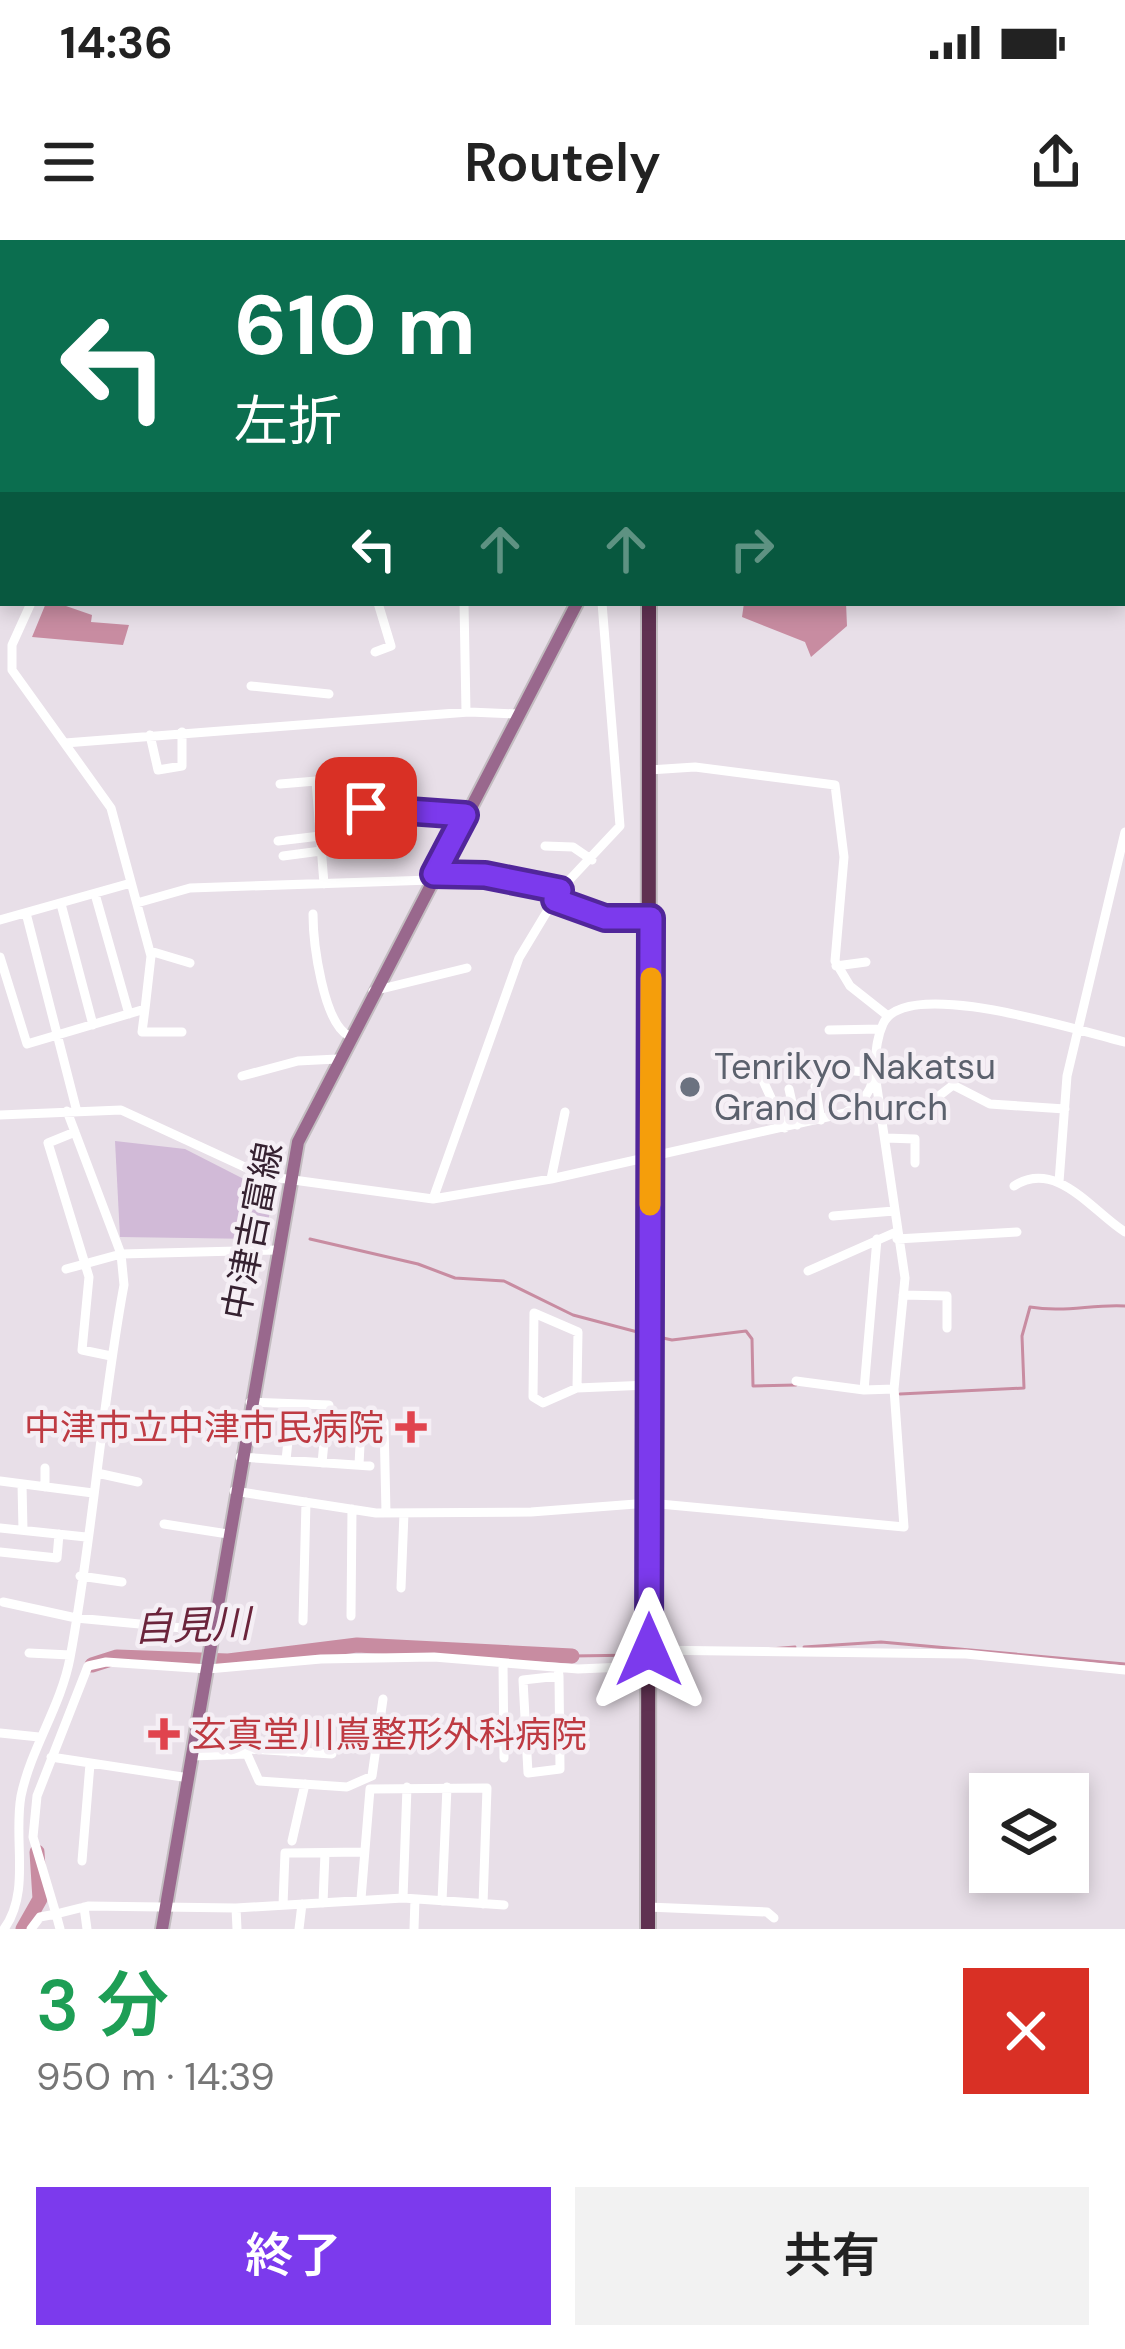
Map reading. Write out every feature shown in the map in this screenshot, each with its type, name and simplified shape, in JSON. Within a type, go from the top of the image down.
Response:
[{"type":"highway","points":[[648,1929],[649,606]]},
{"type":"main road","name":"中津吉富線","points":[[162,1929],[212,1648],[234,1491],[289,1181],[303,1127],[575,606]]},
{"type":"street","points":[[30,606],[12,645],[12,670],[111,808],[150,951],[142,1032],[182,1032]]},
{"type":"street","points":[[375,652],[391,646],[379,606]]},
{"type":"street","points":[[464,606],[466,712]]},
{"type":"street","points":[[433,1199],[516,964],[558,895],[616,836],[620,821],[602,606]]},
{"type":"street","points":[[251,686],[329,694]]},
{"type":"street","points":[[304,693],[305,723]]},
{"type":"street","points":[[65,743],[466,712],[518,714]]},
{"type":"street","points":[[150,735],[158,770],[182,766],[182,732]]},
{"type":"street","points":[[649,770],[695,767],[835,785],[844,857],[833,945],[836,967],[850,986],[888,1016]]},
{"type":"street","points":[[280,784],[316,781],[324,884]]},
{"type":"street","points":[[319,820],[377,806],[465,815]]},
{"type":"street","points":[[1059,1182],[1067,1076],[1082,1032],[1125,832]]},
{"type":"street","points":[[278,841],[320,836]]},
{"type":"street","points":[[545,846],[573,847],[592,860]]},
{"type":"street","points":[[283,856],[322,851]]},
{"type":"street","points":[[137,903],[190,888],[485,875],[558,895],[605,918],[651,918]]},
{"type":"street","points":[[0,920],[131,883]]},
{"type":"street","points":[[95,894],[129,1014]]},
{"type":"street","points":[[61,904],[93,1024]]},
{"type":"street","points":[[4,1929],[16,1913],[17,1817],[39,1737],[70,1655],[124,1286],[121,1255],[75,1132],[58,1035],[26,913]]},
{"type":"street","points":[[313,914],[313,941],[334,1024],[349,1036]]},
{"type":"street","points":[[150,951],[190,963]]},
{"type":"street","points":[[0,957],[23,1041],[145,1010]]},
{"type":"street","points":[[836,967],[866,962]]},
{"type":"street","points":[[373,992],[467,968]]},
{"type":"street","points":[[234,1491],[386,1513],[531,1512],[649,1503],[904,1527],[894,1389],[903,1295],[877,1077],[881,1029],[900,1008],[947,1001],[1125,1042]]},
{"type":"street","points":[[829,1030],[881,1029]]},
{"type":"street","points":[[242,1076],[312,1059],[337,1059]]},
{"type":"street","points":[[832,1069],[877,1077]]},
{"type":"street","points":[[759,1072],[791,1127]]},
{"type":"street","points":[[0,1115],[71,1109],[143,1117],[250,1171],[289,1181],[433,1199],[551,1179],[821,1120],[858,1106],[877,1077]]},
{"type":"street","points":[[883,1107],[926,1106],[953,1085],[990,1104],[1065,1109]]},
{"type":"street","points":[[815,1086],[821,1120]]},
{"type":"street","points":[[789,1089],[791,1127]]},
{"type":"street","points":[[551,1179],[565,1112]]},
{"type":"street","points":[[75,1132],[48,1142],[89,1288],[81,1315],[82,1350],[111,1356]]},
{"type":"street","points":[[886,1138],[915,1139],[915,1163]]},
{"type":"street","points":[[1014,1186],[1031,1179],[1059,1182],[1125,1232]]},
{"type":"street","points":[[833,1216],[894,1211]]},
{"type":"street","points":[[808,1271],[877,1239],[897,1235],[1017,1232]]},
{"type":"street","points":[[864,1390],[877,1239]]},
{"type":"street","points":[[66,1269],[121,1255],[277,1250]]},
{"type":"street","points":[[903,1295],[947,1296],[947,1328]]},
{"type":"street","points":[[577,1388],[578,1332],[534,1312],[532,1397],[554,1401],[577,1388],[649,1385]]},
{"type":"street","points":[[796,1381],[894,1389]]},
{"type":"street","points":[[250,1402],[329,1405]]},
{"type":"street","points":[[384,1422],[386,1513]]},
{"type":"street","points":[[286,1460],[287,1441]]},
{"type":"street","points":[[322,1463],[323,1442]]},
{"type":"street","points":[[240,1457],[364,1466],[360,1444]]},
{"type":"street","points":[[45,1468],[45,1486]]},
{"type":"street","points":[[97,1473],[138,1482]]},
{"type":"street","points":[[0,1481],[94,1493]]},
{"type":"street","points":[[22,1484],[23,1530]]},
{"type":"street","points":[[303,1621],[306,1502]]},
{"type":"street","points":[[351,1616],[352,1509]]},
{"type":"street","points":[[401,1588],[404,1513]]},
{"type":"street","points":[[164,1524],[228,1534]]},
{"type":"street","points":[[0,1528],[86,1537]]},
{"type":"street","points":[[0,1552],[57,1558],[59,1534]]},
{"type":"street","points":[[80,1576],[122,1582]]},
{"type":"street","points":[[3,1602],[76,1618],[214,1631]]},
{"type":"street","points":[[29,1653],[70,1655]]},
{"type":"street","points":[[558,1672],[560,1769],[528,1773],[523,1680],[558,1672],[649,1658],[966,1654],[1125,1670]]},
{"type":"street","points":[[60,1929],[32,1838],[37,1796],[88,1666],[106,1662],[208,1669],[321,1659],[502,1664],[558,1672]]},
{"type":"street","points":[[502,1664],[504,1758]]},
{"type":"street","points":[[332,1754],[248,1749],[247,1754],[259,1780],[346,1787],[372,1776],[383,1699]]},
{"type":"street","points":[[288,1751],[289,1718]]},
{"type":"street","points":[[0,1733],[39,1737]]},
{"type":"street","points":[[193,1756],[247,1754]]},
{"type":"street","points":[[51,1757],[189,1778]]},
{"type":"street","points":[[82,1861],[90,1764]]},
{"type":"street","points":[[292,1840],[305,1784]]},
{"type":"street","points":[[442,1900],[447,1786]]},
{"type":"street","points":[[361,1899],[370,1789],[447,1786],[487,1788],[489,1792],[483,1904]]},
{"type":"street","points":[[406,1787],[414,1929]]},
{"type":"street","points":[[322,1903],[325,1852]]},
{"type":"street","points":[[283,1905],[285,1853],[363,1852]]},
{"type":"street","points":[[17,1863],[39,1862]]},
{"type":"street","points":[[31,1929],[40,1917],[85,1907],[165,1910],[409,1898],[505,1905]]},
{"type":"street","points":[[299,1929],[302,1904]]},
{"type":"street","points":[[85,1907],[87,1929]]},
{"type":"street","points":[[648,1907],[706,1914],[767,1912],[774,1918]]},
{"type":"street","points":[[236,1908],[237,1929]]},
{"type":"shaded area","points":[[45,606],[66,606],[92,615],[91,622],[129,625],[123,645],[32,637]]},
{"type":"shaded area","points":[[744,606],[846,606],[847,626],[811,657],[805,642],[742,617]]},
{"type":"shaded area","points":[[115,1141],[185,1149],[273,1194],[265,1239],[120,1237]]},
{"type":"waterway","points":[[310,1239],[418,1264],[455,1278],[504,1281],[573,1315],[645,1334]]},
{"type":"waterway","points":[[900,1394],[1024,1388],[1022,1336],[1030,1307],[1125,1306]]},
{"type":"waterway","points":[[654,1336],[672,1340],[746,1331],[752,1339],[753,1386],[796,1385]]},
{"type":"waterway","points":[[804,1647],[881,1642],[1125,1664]]},
{"type":"waterway","name":"自見川","points":[[92,1665],[117,1657],[228,1661],[357,1645],[572,1656]]},
{"type":"waterway","points":[[770,1649],[795,1647]]},
{"type":"waterway","points":[[572,1656],[639,1655]]},
{"type":"waterway","name":"自見川","points":[[23,1929],[40,1899],[37,1852]]},
{"type":"slow traffic","points":[[650,1205],[651,978]]},
{"type":"place","name":"Tenrikyo Nakatsu Grand Church","points":[[690,1087]]},
{"type":"place","name":"中津市立中津市民病院","points":[[411,1427]]},
{"type":"place","name":"玄真堂川嶌整形外科病院","points":[[164,1734]]},
{"type":"route","points":[[366,808],[465,815],[434,874],[485,875],[537,884],[560,890],[555,900],[599,917],[651,918],[649,1650]]}]
